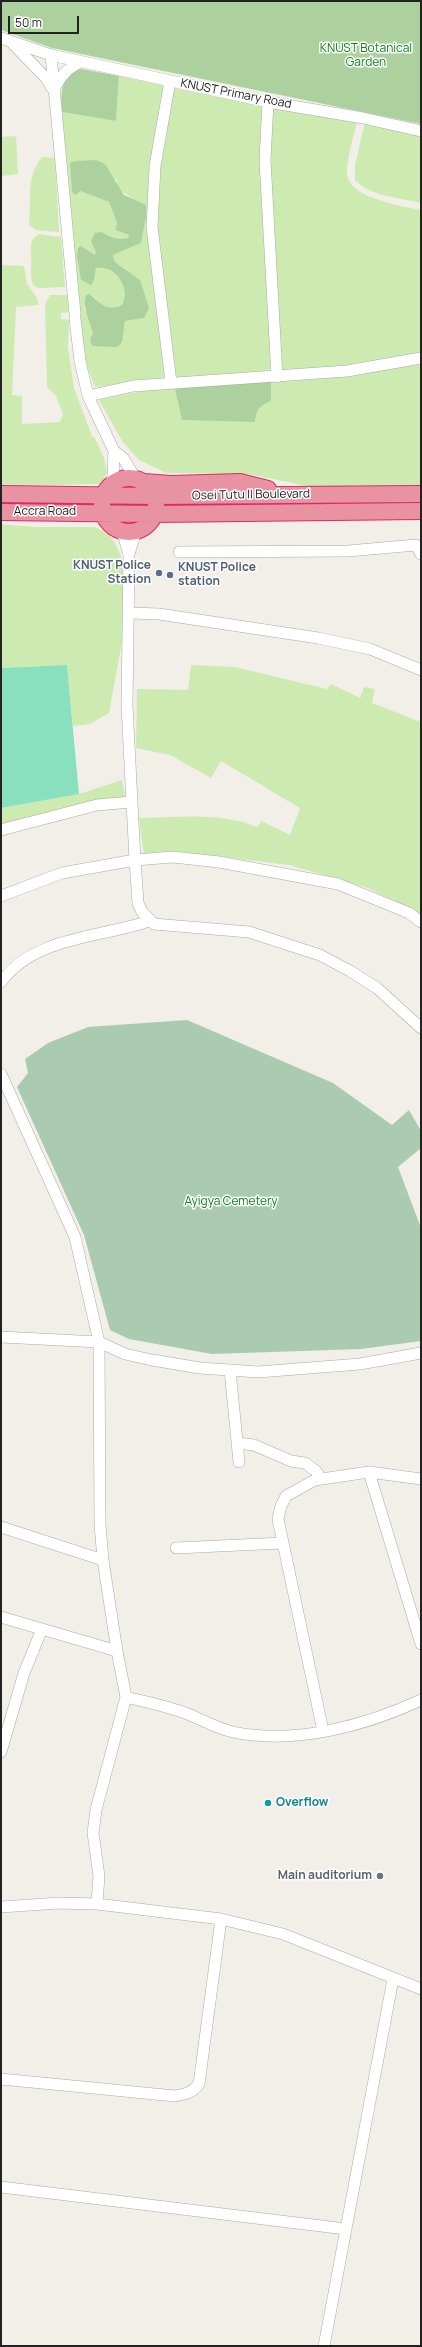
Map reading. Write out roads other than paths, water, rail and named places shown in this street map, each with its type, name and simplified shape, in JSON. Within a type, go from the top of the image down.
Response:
[{"type":"highway","points":[[105,520],[107,490],[122,479],[171,484],[240,482],[293,494]]},
{"type":"highway","points":[[1,517],[32,523],[96,522],[105,520],[136,531],[144,528],[155,514],[155,496],[140,481]]},
{"type":"highway","name":"Osei Tutu II Boulevard","points":[[80,494],[107,490],[155,496],[421,494]]},
{"type":"highway","name":"Accra Road","points":[[1,494],[80,494]]},
{"type":"highway","name":"Osei Tutu II Boulevard","points":[[105,520],[155,514],[421,511]]},
{"type":"highway","name":"Accra Road","points":[[1,512],[105,520]]},
{"type":"street","name":"KNUST Primary Road","points":[[6,40],[51,55],[81,62],[268,102],[363,118],[421,131]]},
{"type":"street","points":[[6,40],[46,78],[54,90]]},
{"type":"street","points":[[51,55],[80,361],[88,396],[114,450],[123,458],[140,481]]},
{"type":"street","points":[[54,90],[61,76],[69,67],[81,62]]},
{"type":"street","points":[[170,81],[155,166],[152,228],[171,382]]},
{"type":"street","points":[[268,102],[266,160],[277,377]]},
{"type":"street","points":[[88,396],[133,386],[171,382],[277,377],[347,371],[421,358]]},
{"type":"street","points":[[107,490],[113,476],[114,450]]},
{"type":"street","points":[[105,520],[124,537],[128,555],[130,613],[127,706],[131,802],[138,903],[142,912],[149,921]]},
{"type":"street","points":[[128,555],[136,531]]},
{"type":"street","points":[[179,552],[348,552],[419,545]]},
{"type":"street","points":[[130,613],[159,614],[318,638],[370,649],[421,670]]},
{"type":"street","points":[[1,830],[96,805],[131,802]]},
{"type":"street","points":[[1,896],[62,873],[135,860],[173,857],[219,862],[338,884],[409,913],[421,922]]},
{"type":"street","points":[[1,982],[6,970],[23,960],[64,941],[149,921],[164,926],[208,927],[249,932],[320,956],[350,971],[377,988],[421,1028]]},
{"type":"street","points":[[1,1074],[76,1237],[99,1342],[100,1524],[103,1560],[117,1651],[126,1697],[96,1810],[93,1833],[99,1876],[97,1904]]},
{"type":"street","points":[[1,1336],[99,1342],[125,1354],[145,1358],[200,1368],[258,1372],[360,1364],[421,1353]]},
{"type":"street","points":[[230,1370],[239,1462]]},
{"type":"street","points":[[237,1443],[254,1445],[291,1461],[304,1463],[316,1470],[321,1479]]},
{"type":"street","points":[[369,1472],[421,1644]]},
{"type":"street","points":[[323,1730],[278,1519],[280,1506],[286,1496],[315,1480],[369,1472],[421,1479]]},
{"type":"street","points":[[1,1526],[103,1560]]},
{"type":"street","points":[[176,1548],[283,1543]]},
{"type":"street","points":[[1,1617],[117,1651]]},
{"type":"street","points":[[1,1752],[24,1673],[42,1629]]},
{"type":"street","points":[[126,1697],[184,1713],[232,1732],[282,1736],[345,1728],[389,1714],[421,1700]]},
{"type":"street","points":[[1,1907],[59,1903],[97,1904],[221,1919],[284,1934],[393,1980],[421,1989]]},
{"type":"street","points":[[1,2079],[175,2096],[187,2094],[195,2089],[199,2084],[221,1919]]},
{"type":"street","points":[[324,2346],[393,1980]]},
{"type":"street","points":[[1,2187],[346,2229]]},
{"type":"place","name":"KNUST Police Station","points":[[159,573]]},
{"type":"place","name":"KNUST Police station","points":[[170,575]]},
{"type":"place","name":"Overflow","points":[[268,1803]]},
{"type":"place","name":"Main auditorium","points":[[380,1876]]},
{"type":"park label","name":"KNUST Botanical Garden","points":[[366,56]]},
{"type":"park label","name":"Ayigya Cemetery","points":[[231,1202]]}]
